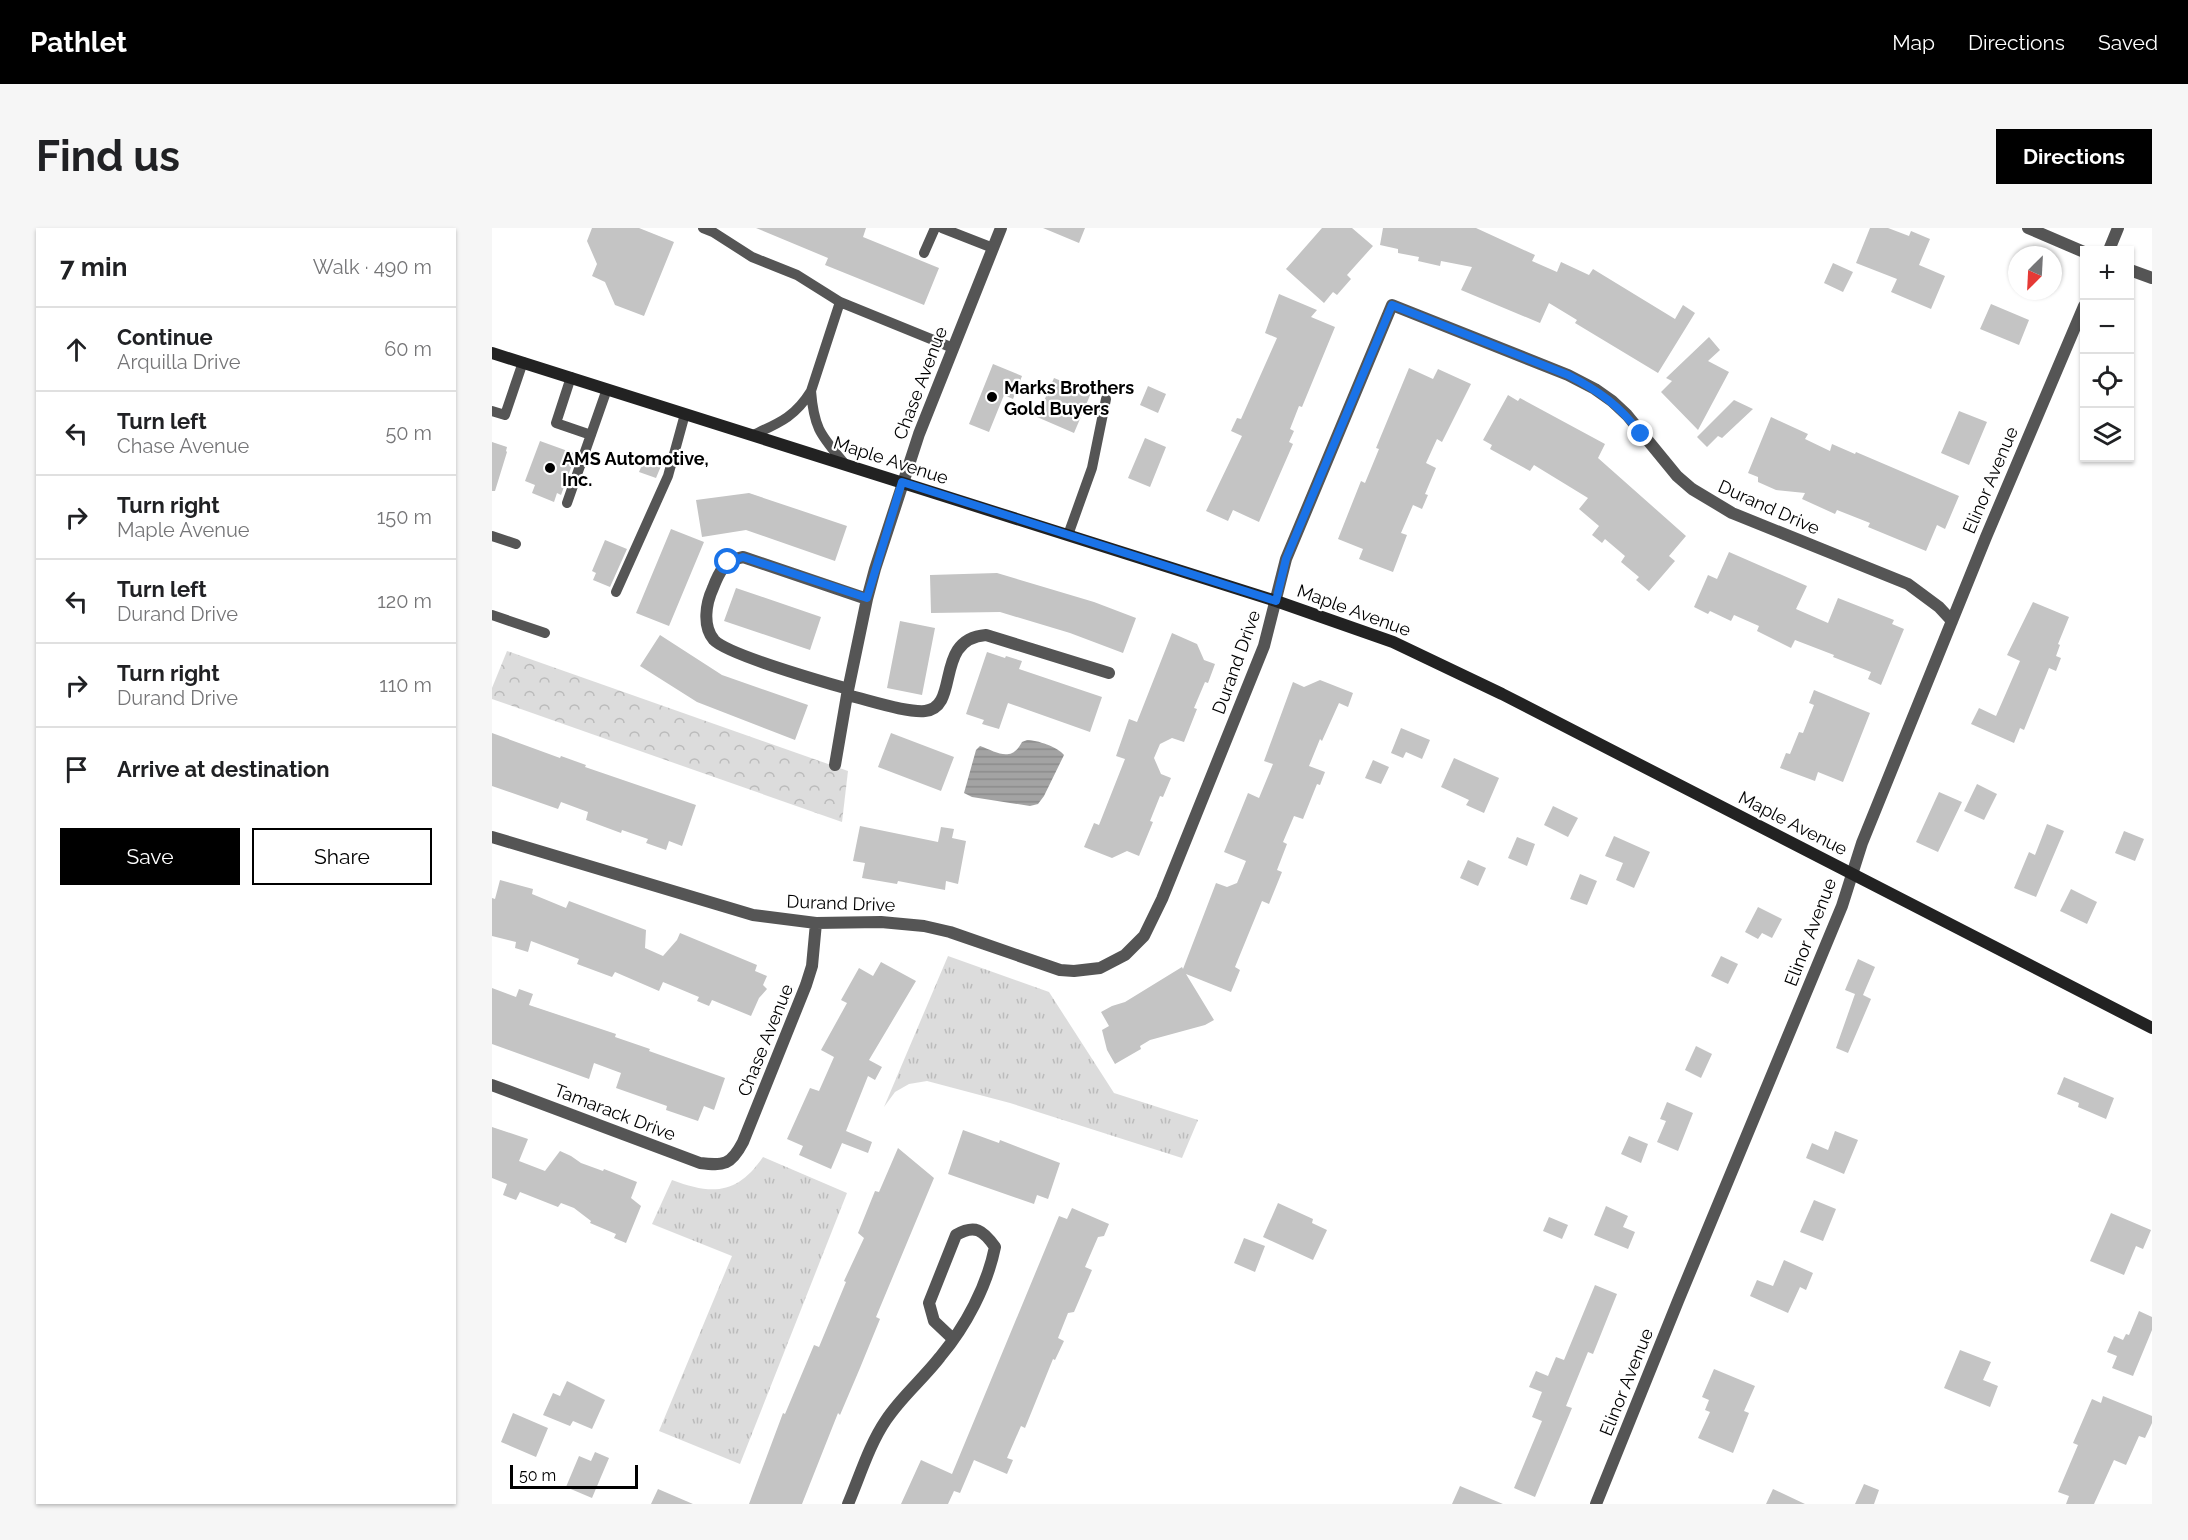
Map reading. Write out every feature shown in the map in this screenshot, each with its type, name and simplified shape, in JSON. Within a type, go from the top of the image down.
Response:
[{"type":"main road","name":"Maple Avenue","points":[[492,352],[1350,626],[1438,662],[2152,1028]]},
{"type":"street","name":"Chase Avenue","points":[[835,765],[847,692],[867,598],[902,482],[1001,228]]},
{"type":"street","points":[[2028,228],[2080,250]]},
{"type":"street","points":[[2111,246],[2118,228]]},
{"type":"street","points":[[2134,271],[2152,278]]},
{"type":"street","name":"Durand Drive","points":[[492,837],[753,915],[816,923],[881,922],[924,926],[950,932],[1060,970],[1100,968],[1125,955],[1144,936],[1162,899],[1264,646],[1286,559],[1392,305],[1568,375],[1595,389],[1627,415],[1677,476],[1708,500],[1731,513],[1908,584],[1939,607],[1952,621]]},
{"type":"street","name":"Elinor Avenue","points":[[1596,1504],[1842,906],[1862,843],[1952,621],[2080,317]]},
{"type":"street","points":[[867,598],[743,557],[728,562],[717,576],[706,613],[709,632],[715,641],[728,649],[847,692],[909,710],[931,709],[941,700],[953,660],[966,640],[975,636],[986,635],[1109,673]]},
{"type":"street","name":"Chase Avenue","points":[[728,1163],[737,1154],[743,1142],[806,985],[812,966],[816,923]]},
{"type":"street","name":"Tamarack Drive","points":[[492,1084],[700,1163],[715,1165],[728,1163]]},
{"type":"street","points":[[848,1504],[871,1449],[887,1419],[941,1356],[953,1339],[976,1301],[995,1247],[987,1235],[978,1230],[966,1229],[956,1235],[929,1303],[934,1321],[953,1339]]},
{"type":"lane","points":[[703,228],[752,257],[797,274],[840,302],[953,348]]},
{"type":"lane","points":[[924,253],[935,228]]},
{"type":"lane","points":[[942,228],[993,248]]},
{"type":"lane","points":[[753,435],[787,420],[803,404],[811,391],[840,302]]},
{"type":"lane","points":[[492,411],[505,415],[523,362]]},
{"type":"lane","points":[[571,377],[556,423],[591,435]]},
{"type":"lane","points":[[567,503],[607,389]]},
{"type":"lane","points":[[811,391],[819,432],[844,463]]},
{"type":"lane","points":[[1068,535],[1092,468],[1106,399]]},
{"type":"lane","points":[[616,592],[668,476],[685,414]]},
{"type":"lane","points":[[492,536],[516,544]]},
{"type":"lane","points":[[492,615],[545,633]]},
{"type":"green space","points":[[507,651],[848,771],[842,822],[492,699],[492,688]]},
{"type":"green space","points":[[948,956],[1049,992],[1114,1093],[1198,1120],[1182,1158],[1010,1103],[927,1081],[909,1084],[895,1092],[884,1107]]},
{"type":"green space","points":[[763,1157],[847,1193],[740,1464],[659,1431],[732,1256],[652,1224],[672,1180],[699,1188],[723,1188],[743,1179]]},
{"type":"shaded area","points":[[1027,740],[1047,744],[1064,755],[1038,804],[1030,806],[972,797],[964,793],[976,750],[980,746],[1008,754]]},
{"type":"building","points":[[592,228],[639,228],[674,242],[644,316],[615,305],[605,282],[592,276],[597,264],[587,241]]},
{"type":"building","points":[[756,228],[866,228],[863,237],[939,268],[924,305],[825,265],[828,258]]},
{"type":"building","points":[[1043,228],[1085,228],[1079,243]]},
{"type":"building","points":[[1322,228],[1352,228],[1373,246],[1347,275],[1351,279],[1337,295],[1333,292],[1324,303],[1286,269]]},
{"type":"building","points":[[1383,228],[1476,228],[1535,255],[1532,261],[1557,272],[1561,262],[1589,275],[1593,269],[1675,319],[1683,305],[1695,313],[1658,373],[1575,323],[1577,320],[1549,303],[1540,323],[1461,290],[1472,267],[1441,261],[1440,266],[1418,261],[1419,257],[1398,253],[1398,249],[1380,245]]},
{"type":"building","points":[[1870,228],[1888,228],[1909,236],[1911,231],[1930,239],[1919,265],[1945,276],[1931,309],[1891,292],[1897,279],[1856,263]]},
{"type":"building","points":[[1833,263],[1853,272],[1843,292],[1824,283]]},
{"type":"building","points":[[1279,294],[1317,310],[1311,317],[1335,327],[1302,407],[1299,406],[1290,429],[1294,431],[1289,442],[1293,444],[1259,522],[1233,510],[1228,521],[1206,511],[1242,436],[1231,431],[1237,418],[1241,419],[1277,338],[1265,333]]},
{"type":"building","points":[[1991,304],[2029,320],[2019,345],[1980,329]]},
{"type":"building","points":[[1709,337],[1720,350],[1708,361],[1729,372],[1698,430],[1661,392],[1672,381],[1666,378]]},
{"type":"building","name":"Marks Brothers Gold Buyers","points":[[993,364],[1022,376],[1013,399],[1004,395],[989,432],[969,424]]},
{"type":"building","points":[[1409,368],[1433,379],[1438,369],[1471,384],[1442,442],[1437,439],[1426,463],[1436,468],[1425,494],[1428,495],[1422,509],[1413,505],[1401,533],[1407,535],[1393,572],[1359,559],[1363,549],[1338,539],[1361,481],[1365,483],[1379,449],[1376,448]]},
{"type":"building","points":[[1054,378],[1091,393],[1074,433],[1037,417]]},
{"type":"building","points":[[1148,386],[1166,394],[1158,413],[1140,405]]},
{"type":"building","points":[[1508,395],[1518,401],[1520,398],[1605,444],[1598,458],[1686,536],[1669,556],[1675,561],[1649,591],[1636,580],[1639,577],[1621,562],[1625,556],[1605,539],[1602,543],[1592,535],[1599,526],[1579,509],[1588,498],[1534,465],[1530,471],[1490,449],[1492,445],[1483,440]]},
{"type":"building","points":[[1734,400],[1753,409],[1722,438],[1718,436],[1707,447],[1697,437]]},
{"type":"building","points":[[1959,411],[1987,422],[1969,465],[1941,453]]},
{"type":"building","points":[[1771,417],[1808,434],[1805,439],[1830,451],[1832,444],[1855,454],[1856,452],[1959,496],[1945,529],[1937,525],[1926,551],[1868,527],[1870,523],[1837,510],[1835,514],[1802,499],[1805,493],[1776,490],[1758,482],[1758,477],[1748,473]]},
{"type":"building","points":[[1145,438],[1166,447],[1150,487],[1128,478]]},
{"type":"building","name":"AMS Automotive, Inc.","points":[[540,441],[576,454],[561,495],[557,493],[554,502],[532,493],[535,485],[525,481]]},
{"type":"building","points":[[492,442],[507,447],[495,491],[492,491]]},
{"type":"building","points":[[644,460],[661,466],[656,478],[639,472]]},
{"type":"building","points":[[749,493],[847,526],[835,561],[746,530],[702,537],[696,500]]},
{"type":"building","points":[[671,529],[704,542],[669,626],[636,613]]},
{"type":"building","points":[[605,540],[627,549],[610,587],[593,580],[596,573],[592,571]]},
{"type":"building","points":[[1729,552],[1807,586],[1796,609],[1828,623],[1838,598],[1894,620],[1892,624],[1904,629],[1881,685],[1868,679],[1871,672],[1833,657],[1834,655],[1795,640],[1791,648],[1757,631],[1759,626],[1734,615],[1731,621],[1710,611],[1708,614],[1694,607],[1708,575],[1717,579]]},
{"type":"building","points":[[997,573],[1094,602],[1136,618],[1123,653],[1070,633],[1000,612],[931,613],[930,575]]},
{"type":"building","points":[[736,588],[821,617],[810,650],[724,621]]},
{"type":"building","points":[[2033,602],[2069,617],[2058,644],[2060,645],[2056,656],[2061,658],[2056,671],[2049,668],[2024,730],[2020,728],[2014,743],[1971,724],[1979,708],[1996,716],[2020,661],[2007,655]]},
{"type":"building","points":[[900,621],[935,628],[922,695],[887,688]]},
{"type":"building","points":[[1172,633],[1197,644],[1204,660],[1215,664],[1208,683],[1205,682],[1194,708],[1197,709],[1184,742],[1172,738],[1160,744],[1154,758],[1161,774],[1171,778],[1163,797],[1160,796],[1150,821],[1153,822],[1139,856],[1127,851],[1112,858],[1084,847],[1094,823],[1099,825],[1125,759],[1116,756],[1129,719],[1137,722]]},
{"type":"building","points":[[660,635],[722,675],[808,705],[795,740],[697,702],[640,666]]},
{"type":"building","points":[[987,652],[1022,661],[1019,669],[1102,697],[1090,732],[1008,703],[999,729],[982,724],[984,720],[966,714]]},
{"type":"building","points":[[1320,680],[1353,693],[1348,707],[1339,703],[1322,741],[1320,739],[1309,766],[1325,772],[1320,785],[1317,784],[1303,819],[1294,816],[1283,842],[1287,844],[1277,870],[1282,872],[1269,904],[1262,901],[1235,967],[1240,970],[1231,992],[1186,974],[1214,1020],[1205,1025],[1150,1040],[1140,1046],[1141,1049],[1115,1064],[1107,1050],[1102,1030],[1109,1026],[1101,1012],[1125,1002],[1182,967],[1183,969],[1216,883],[1227,887],[1237,883],[1246,861],[1224,852],[1248,793],[1259,798],[1273,764],[1264,761],[1293,682],[1304,687]]},
{"type":"building","points":[[1814,690],[1870,713],[1843,782],[1818,772],[1815,781],[1780,768],[1786,753],[1790,754],[1799,732],[1803,733],[1814,705],[1809,703]]},
{"type":"building","points":[[1401,728],[1430,740],[1422,759],[1406,752],[1403,758],[1391,753]]},
{"type":"building","points":[[492,733],[696,805],[682,846],[669,841],[666,850],[646,843],[648,839],[622,830],[621,833],[586,820],[588,812],[561,802],[558,809],[492,786]]},
{"type":"building","points":[[891,733],[954,757],[941,791],[878,767]]},
{"type":"building","points":[[1454,758],[1499,778],[1484,813],[1466,805],[1469,800],[1441,787]]},
{"type":"building","points":[[1373,760],[1389,767],[1381,784],[1365,778]]},
{"type":"building","points":[[1977,784],[1997,794],[1984,820],[1964,811]]},
{"type":"building","points":[[1939,792],[1962,802],[1938,852],[1916,842]]},
{"type":"building","points":[[1553,806],[1578,818],[1568,837],[1544,825]]},
{"type":"building","points":[[2047,824],[2064,831],[2036,897],[2014,888],[2029,852],[2035,855]]},
{"type":"building","points":[[860,826],[938,842],[941,827],[954,829],[952,838],[966,841],[958,884],[946,881],[945,890],[898,881],[897,884],[862,878],[865,863],[853,861]]},
{"type":"building","points":[[2124,831],[2144,839],[2135,861],[2115,853]]},
{"type":"building","points":[[1614,836],[1650,852],[1634,888],[1616,880],[1623,863],[1605,856]]},
{"type":"building","points":[[1517,837],[1535,844],[1527,866],[1508,858]]},
{"type":"building","points":[[1468,860],[1486,868],[1478,886],[1460,878]]},
{"type":"building","points":[[1580,874],[1597,881],[1587,905],[1570,899]]},
{"type":"building","points":[[500,880],[533,889],[532,894],[566,908],[569,901],[646,930],[645,948],[663,956],[680,933],[757,965],[755,971],[767,976],[763,985],[767,989],[759,998],[751,1016],[712,1000],[709,1006],[697,1001],[699,997],[663,982],[659,991],[615,972],[612,977],[577,964],[579,959],[531,941],[528,952],[515,948],[516,942],[492,936],[492,898],[495,899]]},
{"type":"building","points":[[2071,889],[2097,902],[2087,924],[2060,911]]},
{"type":"building","points":[[1758,907],[1782,919],[1772,938],[1762,933],[1758,939],[1745,932]]},
{"type":"building","points":[[1721,956],[1738,964],[1728,984],[1711,976]]},
{"type":"building","points":[[1858,959],[1875,967],[1863,995],[1871,999],[1848,1053],[1836,1048],[1855,994],[1845,990]]},
{"type":"building","points":[[881,962],[916,981],[869,1060],[882,1067],[875,1080],[868,1076],[846,1131],[872,1142],[868,1153],[842,1143],[831,1169],[799,1155],[803,1146],[787,1139],[810,1088],[819,1091],[834,1057],[821,1050],[847,1003],[841,1000],[859,968],[873,976]]},
{"type":"building","points":[[492,988],[516,997],[519,989],[533,994],[529,1005],[616,1034],[615,1037],[650,1049],[649,1051],[725,1078],[714,1110],[704,1106],[698,1121],[666,1110],[667,1106],[616,1088],[621,1073],[594,1063],[589,1079],[492,1044]]},
{"type":"building","points":[[1696,1046],[1712,1054],[1701,1078],[1685,1070]]},
{"type":"building","points":[[2064,1077],[2114,1098],[2106,1119],[2078,1107],[2079,1103],[2057,1094]]},
{"type":"building","points":[[1667,1102],[1693,1113],[1678,1151],[1657,1142],[1666,1121],[1660,1119]]},
{"type":"building","points":[[492,1127],[528,1139],[519,1161],[545,1171],[560,1151],[581,1163],[637,1182],[631,1198],[641,1206],[626,1243],[614,1238],[616,1234],[590,1223],[591,1221],[574,1208],[561,1203],[558,1207],[520,1192],[516,1200],[503,1195],[507,1184],[492,1178]]},
{"type":"building","points":[[963,1130],[999,1143],[1000,1140],[1060,1163],[1048,1199],[1037,1195],[1034,1204],[948,1174]]},
{"type":"building","points":[[1835,1131],[1858,1140],[1844,1174],[1806,1158],[1812,1143],[1828,1150]]},
{"type":"building","points":[[1629,1136],[1648,1144],[1641,1163],[1621,1154]]},
{"type":"building","points":[[898,1148],[934,1178],[876,1317],[880,1319],[860,1368],[840,1415],[838,1413],[802,1504],[749,1504],[783,1413],[785,1414],[814,1345],[819,1347],[846,1282],[844,1281],[864,1238],[858,1233],[875,1191],[879,1192]]},
{"type":"building","points":[[1814,1200],[1836,1209],[1823,1241],[1800,1232]]},
{"type":"building","points":[[1278,1203],[1313,1219],[1312,1223],[1327,1230],[1313,1260],[1263,1237]]},
{"type":"building","points":[[1606,1206],[1628,1216],[1623,1227],[1635,1232],[1628,1249],[1594,1235]]},
{"type":"building","points":[[1072,1208],[1109,1224],[1104,1236],[1098,1237],[1085,1267],[1092,1270],[1074,1312],[1068,1313],[1058,1338],[1064,1341],[1055,1360],[1053,1359],[1025,1428],[1021,1426],[1007,1458],[1013,1460],[1007,1474],[974,1460],[960,1493],[954,1491],[948,1504],[901,1504],[921,1460],[952,1474],[1059,1216],[1067,1219]]},
{"type":"building","points":[[2111,1213],[2151,1230],[2143,1249],[2136,1246],[2124,1275],[2090,1261]]},
{"type":"building","points":[[1549,1217],[1568,1225],[1562,1239],[1543,1231]]},
{"type":"building","points":[[1244,1238],[1265,1246],[1255,1272],[1234,1263]]},
{"type":"building","points":[[1784,1260],[1813,1273],[1806,1290],[1800,1287],[1788,1313],[1750,1296],[1757,1280],[1773,1286]]},
{"type":"building","points":[[1595,1285],[1617,1294],[1593,1354],[1588,1352],[1566,1406],[1572,1408],[1535,1497],[1514,1488],[1542,1421],[1532,1417],[1542,1392],[1529,1387],[1536,1371],[1548,1376],[1556,1357],[1564,1360]]},
{"type":"building","points":[[2139,1311],[2152,1317],[2152,1330],[2133,1376],[2112,1368],[2117,1356],[2107,1352],[2114,1336],[2123,1340],[2126,1334],[2129,1335]]},
{"type":"building","points":[[1960,1350],[1991,1362],[1983,1380],[1998,1386],[1990,1407],[1944,1388]]},
{"type":"building","points":[[1714,1369],[1755,1386],[1744,1411],[1749,1413],[1733,1453],[1698,1438],[1710,1412],[1705,1410],[1709,1400],[1702,1397]]},
{"type":"building","points":[[567,1381],[605,1400],[592,1429],[573,1421],[570,1426],[543,1415],[553,1393],[560,1396]]},
{"type":"building","points":[[2103,1396],[2152,1416],[2152,1423],[2145,1438],[2139,1436],[2126,1465],[2114,1460],[2094,1504],[2066,1504],[2069,1496],[2058,1492],[2078,1445],[2073,1443],[2092,1399],[2101,1403]]},
{"type":"building","points":[[513,1413],[548,1428],[536,1457],[501,1442]]},
{"type":"building","points":[[595,1452],[609,1458],[592,1498],[566,1487],[579,1456],[591,1461]]},
{"type":"building","points":[[1864,1484],[1879,1490],[1874,1504],[1855,1504]]},
{"type":"building","points":[[1460,1486],[1503,1504],[1452,1504]]},
{"type":"building","points":[[658,1489],[693,1504],[651,1504]]},
{"type":"building","points":[[1773,1489],[1805,1504],[1766,1504]]},
{"type":"place","name":"Marks Brothers Gold Buyers","points":[[992,397]]},
{"type":"place","name":"AMS Automotive, Inc.","points":[[550,468]]},
{"type":"route","points":[[728,562],[743,557],[867,598],[902,482],[1276,601],[1286,559],[1392,305],[1568,375],[1612,401],[1627,415],[1641,434]]}]
